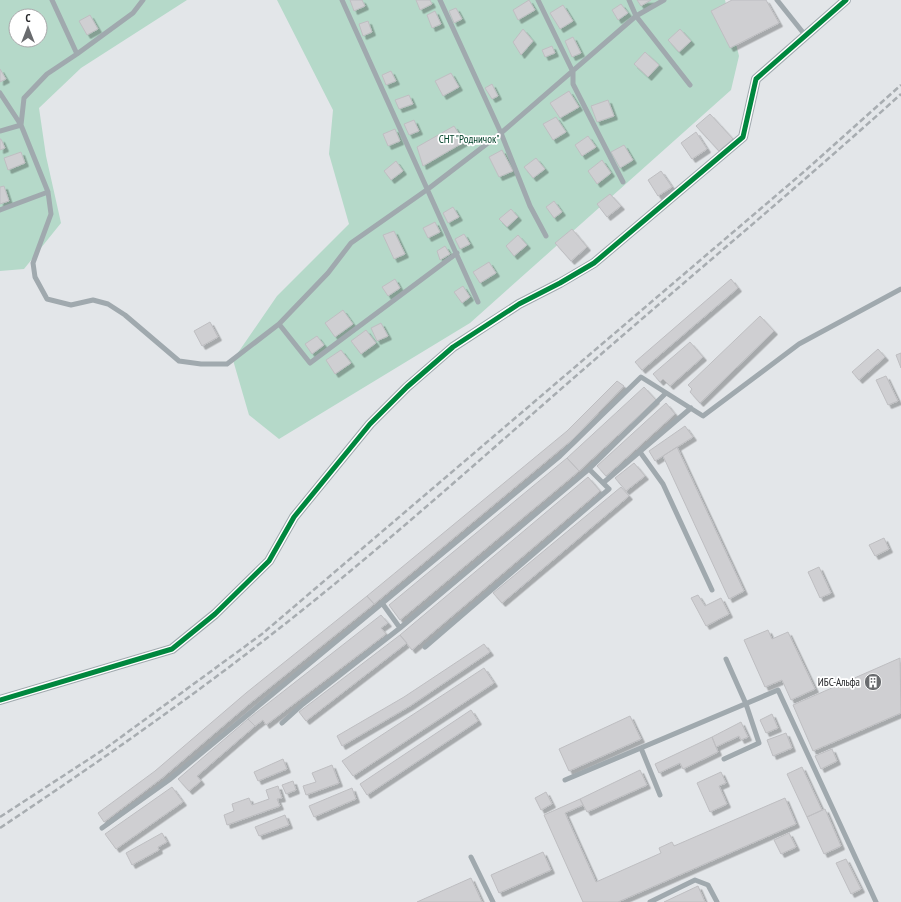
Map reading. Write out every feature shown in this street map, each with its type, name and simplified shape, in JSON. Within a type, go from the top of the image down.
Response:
[{"type":"street","points":[[0,700],[172,649],[215,614],[270,561],[294,517],[370,424],[407,387],[453,347],[519,304],[560,283],[594,262],[743,137],[756,79],[846,0]]},
{"type":"lane","points":[[52,0],[77,54]]},
{"type":"lane","points":[[21,125],[24,98],[47,74],[133,13],[142,0]]},
{"type":"lane","points":[[342,0],[478,302]]},
{"type":"lane","points":[[440,0],[501,133],[530,206],[546,236]]},
{"type":"lane","points":[[538,0],[573,72],[573,84],[623,182]]},
{"type":"lane","points":[[629,0],[636,16],[690,85]]},
{"type":"lane","points":[[0,93],[21,125],[48,192],[51,214],[33,262],[35,278],[48,299],[71,305],[93,300],[108,304],[125,315],[179,361],[201,364],[227,364],[279,324],[328,272],[351,243],[428,189],[501,133],[636,16],[664,0]]},
{"type":"lane","points":[[777,0],[805,35]]},
{"type":"lane","points":[[0,131],[21,125]]},
{"type":"lane","points":[[0,210],[48,192]]},
{"type":"lane","points":[[279,324],[310,363],[457,253]]},
{"type":"lane","points":[[102,828],[169,780],[560,456],[641,378],[703,416],[799,344],[901,289]]},
{"type":"lane","points":[[282,723],[302,704],[400,628],[589,469],[666,393]]},
{"type":"lane","points":[[603,483],[691,408]]},
{"type":"lane","points":[[640,452],[663,484],[712,590]]},
{"type":"lane","points":[[425,647],[609,489],[589,469]]},
{"type":"lane","points":[[382,603],[400,628]]},
{"type":"lane","points":[[724,759],[758,744],[746,704],[726,659]]},
{"type":"lane","points":[[565,780],[778,690],[876,902]]},
{"type":"lane","points":[[640,748],[660,794]]},
{"type":"lane","points":[[471,857],[493,902]]},
{"type":"lane","points":[[650,902],[695,880],[708,885],[717,902]]},
{"type":"green space","points":[[0,0],[187,0],[81,68],[39,108],[46,156],[61,223],[24,269],[0,271]]},
{"type":"green space","name":"СНТ \"Родничок\"","points":[[277,0],[725,0],[739,56],[731,90],[470,323],[279,439],[249,415],[233,360],[277,296],[349,224],[329,154],[333,110]]},
{"type":"building","points":[[350,0],[362,0],[365,6],[354,11]]},
{"type":"building","points":[[416,0],[430,0],[432,4],[420,10]]},
{"type":"building","points":[[529,0],[535,10],[518,20],[513,10]]},
{"type":"building","points":[[637,0],[651,0],[641,6]]},
{"type":"building","points":[[732,0],[766,0],[779,23],[730,48],[711,11]]},
{"type":"building","points":[[621,4],[628,13],[618,20],[612,10]]},
{"type":"building","points":[[563,5],[573,21],[560,29],[550,13]]},
{"type":"building","points":[[456,8],[462,19],[454,23],[449,11]]},
{"type":"building","points":[[435,11],[441,24],[432,28],[427,15]]},
{"type":"building","points":[[90,15],[98,29],[87,35],[79,21]]},
{"type":"building","points":[[368,21],[372,32],[363,36],[359,24]]},
{"type":"building","points":[[523,29],[533,41],[521,55],[513,42]]},
{"type":"building","points":[[680,29],[691,41],[679,52],[668,40]]},
{"type":"building","points":[[573,37],[581,53],[572,57],[565,41]]},
{"type":"building","points":[[552,46],[555,53],[545,57],[542,50]]},
{"type":"building","points":[[645,52],[659,65],[648,77],[634,64]]},
{"type":"building","points":[[0,69],[6,79],[0,82]]},
{"type":"building","points":[[391,71],[396,81],[386,85],[382,75]]},
{"type":"building","points":[[451,73],[459,87],[443,96],[435,81]]},
{"type":"building","points":[[492,84],[498,96],[492,99],[485,88]]},
{"type":"building","points":[[569,91],[579,107],[560,118],[550,103]]},
{"type":"building","points":[[409,95],[413,104],[399,109],[395,100]]},
{"type":"building","points":[[608,100],[614,116],[597,122],[591,106]]},
{"type":"building","points":[[710,114],[733,139],[719,151],[696,126]]},
{"type":"building","points":[[556,117],[566,132],[553,140],[543,124]]},
{"type":"building","points":[[414,120],[419,131],[409,135],[404,124]]},
{"type":"building","points":[[454,126],[464,142],[423,166],[417,147]]},
{"type":"building","points":[[395,129],[400,141],[388,146],[383,134]]},
{"type":"building","points":[[696,132],[707,149],[692,159],[681,143]]},
{"type":"building","points":[[588,136],[596,147],[582,156],[575,145]]},
{"type":"building","points":[[0,139],[5,148],[0,150]]},
{"type":"building","points":[[624,145],[633,160],[620,168],[611,152]]},
{"type":"building","points":[[502,150],[513,171],[499,177],[489,157]]},
{"type":"building","points":[[21,152],[25,163],[8,170],[4,158]]},
{"type":"building","points":[[536,158],[545,169],[533,178],[524,167]]},
{"type":"building","points":[[602,160],[611,173],[597,184],[588,171]]},
{"type":"building","points":[[396,161],[403,171],[391,180],[384,171]]},
{"type":"building","points":[[661,171],[672,187],[658,196],[648,180]]},
{"type":"building","points":[[4,186],[9,201],[0,204],[0,187]]},
{"type":"building","points":[[610,194],[621,206],[607,217],[597,204]]},
{"type":"building","points":[[554,201],[562,212],[554,218],[546,207]]},
{"type":"building","points":[[453,207],[459,217],[448,223],[443,213]]},
{"type":"building","points":[[511,209],[518,217],[507,227],[499,219]]},
{"type":"building","points":[[435,222],[440,232],[428,238],[423,228]]},
{"type":"building","points":[[572,229],[587,247],[571,261],[555,243]]},
{"type":"building","points":[[394,231],[405,254],[394,259],[383,235]]},
{"type":"building","points":[[464,234],[470,244],[460,249],[455,239]]},
{"type":"building","points":[[518,235],[527,245],[514,256],[506,246]]},
{"type":"building","points":[[445,246],[450,254],[440,260],[437,251]]},
{"type":"building","points":[[489,262],[496,273],[480,283],[473,272]]},
{"type":"building","points":[[395,279],[400,288],[388,296],[382,287]]},
{"type":"building","points":[[731,279],[738,288],[642,370],[635,362]]},
{"type":"building","points":[[463,286],[470,297],[462,303],[454,292]]},
{"type":"building","points":[[343,310],[353,324],[335,337],[325,323]]},
{"type":"building","points":[[760,316],[774,331],[700,403],[690,392],[692,389],[688,385]]},
{"type":"building","points":[[210,322],[218,337],[202,346],[194,331]]},
{"type":"building","points":[[381,323],[388,336],[377,341],[371,328]]},
{"type":"building","points":[[366,330],[376,343],[361,354],[351,341]]},
{"type":"building","points":[[317,336],[324,345],[312,354],[305,344]]},
{"type":"building","points":[[690,342],[703,357],[670,386],[663,379],[660,382],[653,374]]},
{"type":"building","points":[[878,349],[885,357],[859,380],[852,372]]},
{"type":"building","points":[[341,350],[351,363],[335,374],[326,360]]},
{"type":"building","points":[[901,353],[901,368],[896,355]]},
{"type":"building","points":[[886,376],[898,401],[888,405],[876,380]]},
{"type":"building","points":[[617,381],[624,386],[573,439],[374,604],[367,596],[567,431]]},
{"type":"building","points":[[644,387],[656,400],[579,471],[567,458]]},
{"type":"building","points":[[666,403],[675,414],[606,476],[597,466]]},
{"type":"building","points":[[685,426],[693,437],[655,461],[649,451]]},
{"type":"building","points":[[677,447],[744,591],[729,599],[663,456]]},
{"type":"building","points":[[567,458],[579,471],[400,620],[389,605]]},
{"type":"building","points":[[634,463],[645,476],[626,491],[615,478]]},
{"type":"building","points":[[588,477],[600,491],[412,650],[400,635]]},
{"type":"building","points":[[621,487],[629,496],[502,603],[493,593]]},
{"type":"building","points":[[884,538],[889,549],[875,556],[869,545]]},
{"type":"building","points":[[819,567],[831,593],[820,598],[808,572]]},
{"type":"building","points":[[698,595],[705,606],[721,598],[729,614],[706,626],[691,598]]},
{"type":"building","points":[[367,596],[374,604],[249,704],[162,778],[104,822],[98,813],[155,771],[246,693]]},
{"type":"building","points":[[381,615],[388,623],[381,628],[386,634],[266,725],[263,720],[255,726],[248,719]]},
{"type":"building","points":[[768,630],[772,639],[788,632],[815,689],[791,700],[782,680],[765,687],[744,640]]},
{"type":"building","points":[[400,635],[407,643],[306,721],[299,712]]},
{"type":"building","points":[[484,644],[490,652],[410,706],[342,746],[337,736],[404,697]]},
{"type":"building","name":"ИБС-Альфа","points":[[900,658],[901,713],[813,751],[793,705]]},
{"type":"building","points":[[484,668],[494,683],[353,776],[342,761]]},
{"type":"building","points":[[471,710],[478,721],[367,795],[360,784]]},
{"type":"building","points":[[772,714],[778,728],[766,733],[760,720]]},
{"type":"building","points":[[630,716],[641,739],[569,771],[559,749]]},
{"type":"building","points":[[248,719],[255,726],[197,776],[201,781],[189,791],[178,779]]},
{"type":"building","points":[[741,722],[748,737],[741,740],[739,736],[716,747],[712,737]]},
{"type":"building","points":[[786,733],[792,748],[773,756],[767,740]]},
{"type":"building","points":[[712,737],[718,752],[683,769],[680,763],[659,773],[655,764]]},
{"type":"building","points":[[832,749],[837,761],[821,769],[815,756]]},
{"type":"building","points":[[283,759],[287,769],[258,781],[254,772]]},
{"type":"building","points":[[332,765],[339,783],[306,795],[303,786],[316,782],[312,773]]},
{"type":"building","points":[[802,767],[822,810],[807,817],[787,774]]},
{"type":"building","points":[[640,770],[647,785],[587,812],[580,799]]},
{"type":"building","points":[[721,772],[726,783],[719,786],[727,804],[710,812],[697,783]]},
{"type":"building","points":[[293,781],[296,790],[286,794],[282,785]]},
{"type":"building","points":[[278,786],[282,798],[277,799],[280,806],[227,825],[224,815],[234,811],[232,804],[249,798],[252,805],[269,799],[266,790]]},
{"type":"building","points":[[172,787],[183,802],[116,849],[105,834]]},
{"type":"building","points":[[352,788],[356,799],[314,817],[309,806]]},
{"type":"building","points":[[546,792],[552,804],[541,810],[535,798]]},
{"type":"building","points":[[785,798],[796,824],[618,902],[583,902],[544,815],[580,799],[583,805],[565,813],[596,882],[661,853],[659,848],[672,842],[674,846]]},
{"type":"building","points":[[825,809],[841,846],[824,854],[807,817]]},
{"type":"building","points":[[285,815],[289,825],[259,836],[255,827]]},
{"type":"building","points":[[162,833],[167,842],[158,847],[159,850],[132,865],[126,853]]},
{"type":"building","points":[[789,833],[796,847],[781,854],[774,840]]},
{"type":"building","points":[[543,852],[551,870],[499,893],[491,875]]},
{"type":"building","points":[[846,859],[861,889],[851,894],[836,863]]},
{"type":"building","points":[[471,878],[482,902],[417,902]]},
{"type":"building","points":[[698,886],[705,902],[664,902]]},
{"type":"railway","points":[[0,817],[106,748],[262,634],[806,170],[901,85]]},
{"type":"railway","points":[[0,828],[102,759],[169,711],[235,663],[312,603],[442,493],[901,94]]},
{"type":"cycle path","points":[[0,700],[172,649],[215,614],[269,561],[294,517],[370,424],[407,387],[453,347],[519,304],[560,283],[594,263],[743,137],[756,79],[846,0]]},
{"type":"place","name":"ИБС-Альфа","points":[[873,682]]}]
